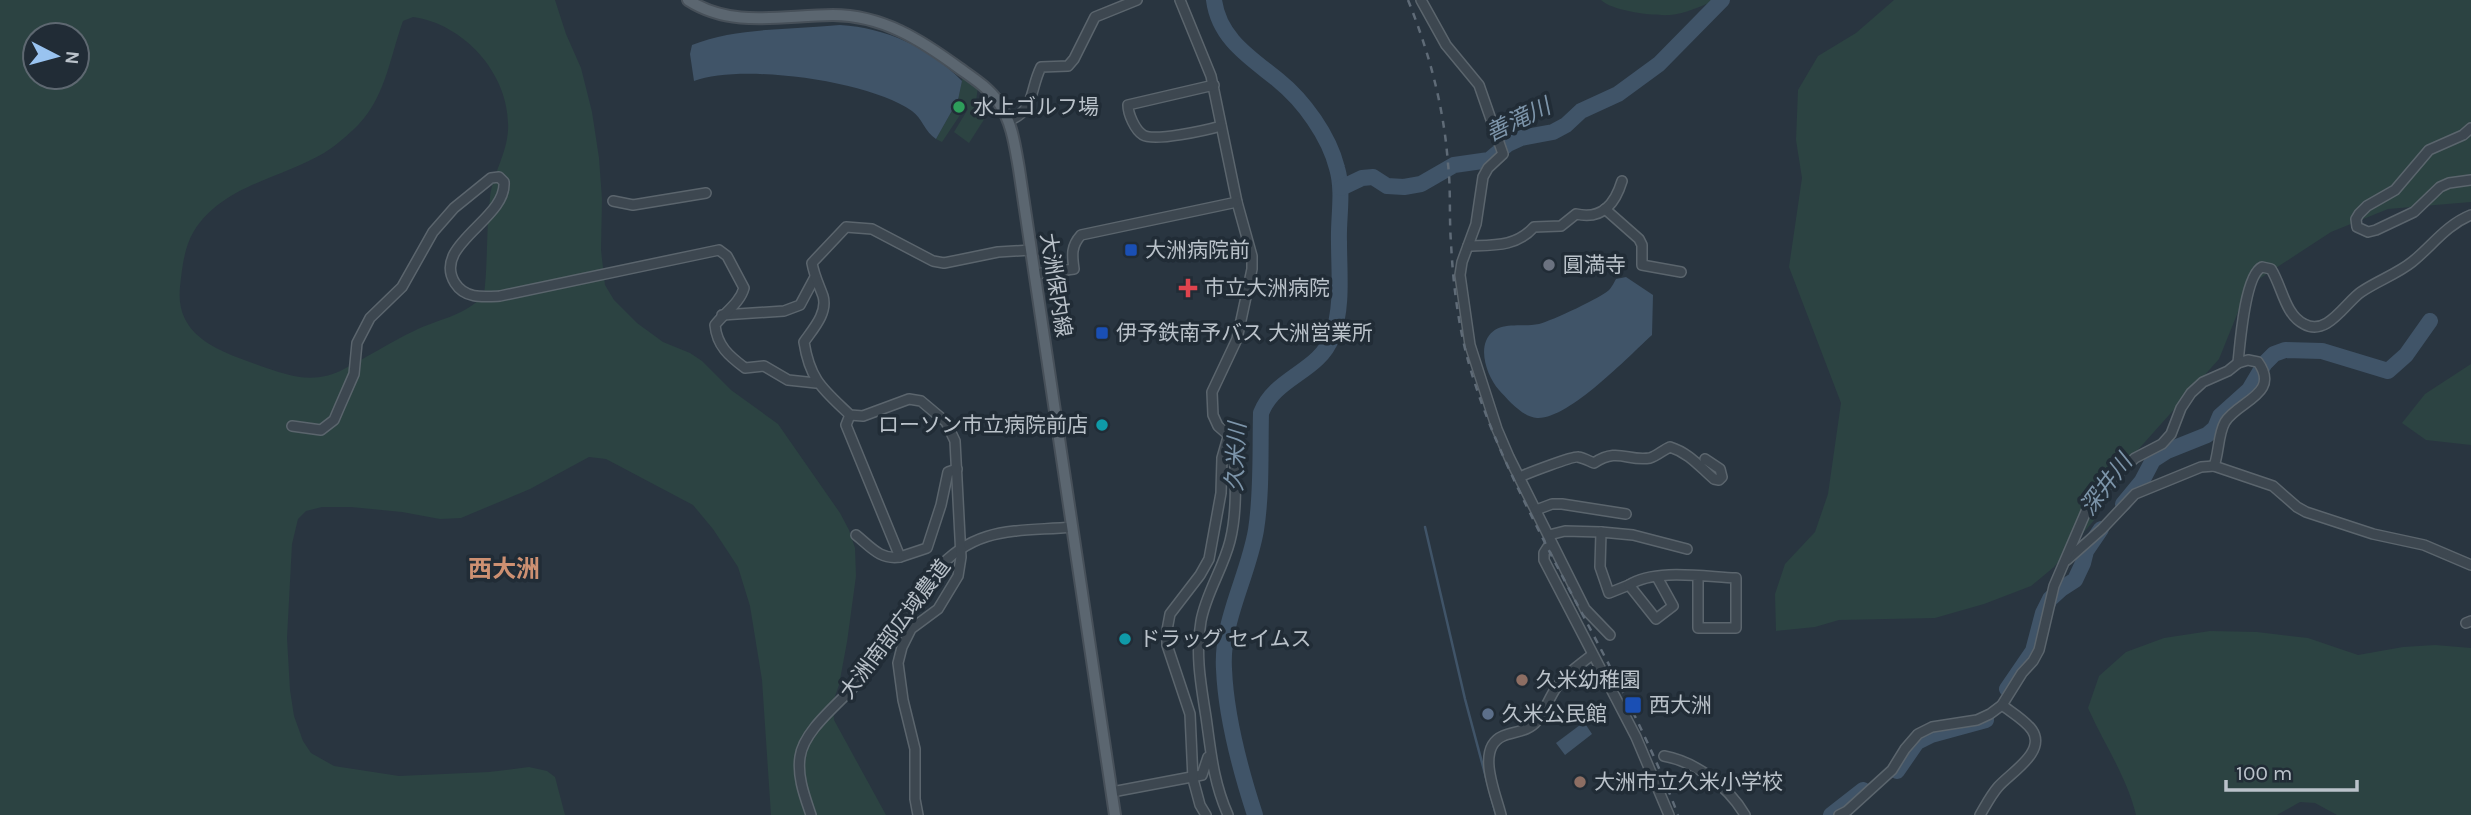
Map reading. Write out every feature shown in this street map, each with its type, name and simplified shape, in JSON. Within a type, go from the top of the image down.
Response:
[{"type":"main road","name":"大洲保内線","points":[[688,0],[701,8],[737,18],[764,20],[834,15],[859,17],[885,24],[932,48],[978,81],[1000,104],[1008,121],[1019,169],[1115,815]]},
{"type":"street","points":[[1008,121],[1026,110],[1041,67],[1068,66],[1095,17],[1137,0]]},
{"type":"street","points":[[1180,0],[1214,85],[1237,202],[1252,256],[1252,270],[1237,339],[1212,392],[1213,415],[1218,426],[1234,440],[1234,517],[1231,539],[1201,618],[1198,642],[1198,666],[1213,771],[1228,815]]},
{"type":"street","points":[[1421,0],[1446,45],[1479,85],[1503,154],[1488,168],[1483,177],[1476,223],[1462,262],[1460,275],[1470,345],[1497,429],[1520,477],[1585,609],[1610,635]]},
{"type":"street","points":[[1214,85],[1128,105],[1128,112],[1141,134],[1152,138],[1221,126]]},
{"type":"street","points":[[2471,128],[2463,135],[2429,150],[2395,190],[2367,206],[2359,214],[2356,219],[2357,227],[2368,232],[2376,230],[2414,212],[2440,187],[2471,180]]},
{"type":"street","points":[[292,426],[321,430],[334,420],[354,374],[356,343],[370,318],[402,286],[433,232],[454,208],[491,178],[499,177],[504,182],[505,192],[497,207],[466,236],[454,255],[450,270],[455,284],[466,294],[477,297],[500,296],[719,250],[727,256],[744,288],[741,298],[715,325],[716,338],[727,354],[746,368],[764,366],[788,380],[816,383]]},
{"type":"street","points":[[1468,246],[1514,242],[1525,237],[1534,227],[1561,226],[1576,214],[1587,217],[1605,209],[1616,200],[1622,181]]},
{"type":"street","points":[[613,201],[633,205],[706,193]]},
{"type":"street","points":[[1035,274],[1074,269],[1072,252],[1074,243],[1081,235],[1237,202]]},
{"type":"street","points":[[1605,209],[1639,239],[1642,245],[1642,265],[1681,272]]},
{"type":"street","points":[[2238,363],[2250,283],[2256,270],[2262,267],[2271,269],[2297,320],[2306,326],[2316,327],[2334,317],[2358,294],[2410,264],[2451,225],[2471,215]]},
{"type":"street","points":[[918,815],[915,799],[915,750],[898,663],[911,629],[938,609],[957,576],[961,557],[956,441],[951,430],[921,401],[909,399],[863,416],[850,415],[816,383],[804,342],[823,314],[824,299],[812,263],[846,227],[872,229],[933,261],[944,263],[998,252],[1031,250]]},
{"type":"street","points":[[722,315],[785,311],[800,305],[815,277]]},
{"type":"street","points":[[1839,815],[1847,811],[1892,770],[1918,734],[1932,727],[1977,720],[1990,715],[2002,705],[2039,650],[2053,586],[2088,507],[2135,458],[2162,444],[2171,434],[2181,408],[2203,382],[2248,359],[2258,362],[2265,371],[2260,392],[2232,413],[2224,425],[2214,466]]},
{"type":"street","points":[[850,415],[846,425],[900,557]]},
{"type":"street","points":[[1206,815],[1192,778],[1190,713],[1167,645],[1167,630],[1170,614],[1209,559],[1221,494],[1222,458],[1228,437]]},
{"type":"street","points":[[1520,477],[1548,468],[1567,458],[1577,457],[1594,463],[1618,454],[1651,458],[1670,447],[1682,451],[1714,479],[1719,480],[1720,469],[1705,459]]},
{"type":"street","points":[[2065,562],[2102,529],[2135,494],[2201,467],[2214,466],[2273,486],[2306,512],[2373,534],[2424,545],[2471,565]]},
{"type":"street","points":[[856,535],[875,552],[889,559],[927,548],[948,472],[957,469]]},
{"type":"street","points":[[1536,510],[1562,503],[1626,514]]},
{"type":"street","name":"大洲南部広域農道","points":[[811,815],[799,774],[804,743],[815,726],[849,694],[867,671],[936,571],[960,547],[974,540],[1003,533],[1072,527]]},
{"type":"street","points":[[1669,815],[1636,737],[1544,560],[1544,553],[1550,538],[1564,531],[1633,535],[1687,549]]},
{"type":"street","points":[[1601,532],[1600,567],[1609,593],[1636,580],[1657,577],[1674,575],[1698,576],[1736,578],[1736,628],[1698,628],[1698,576]]},
{"type":"street","points":[[1629,585],[1656,619],[1673,606],[1657,577]]},
{"type":"street","points":[[1501,815],[1488,755],[1492,744],[1501,736],[1528,729],[1537,721],[1557,687],[1569,673],[1592,655]]},
{"type":"street","points":[[1980,815],[1999,786],[2033,751],[2035,740],[2032,731],[2002,705]]},
{"type":"street","points":[[1112,792],[1202,775],[1208,759],[1209,744]]},
{"type":"street","points":[[1664,756],[1695,766],[1732,798],[1745,815]]},
{"type":"green space","points":[[0,0],[555,0],[581,68],[592,112],[599,158],[602,199],[601,250],[605,285],[614,300],[637,323],[663,342],[702,361],[731,390],[778,424],[849,530],[855,548],[856,576],[847,642],[833,702],[834,720],[886,815],[771,815],[762,680],[750,606],[738,567],[693,505],[606,459],[589,457],[530,489],[461,518],[440,519],[351,507],[322,507],[306,511],[298,519],[292,544],[287,638],[294,716],[303,741],[311,753],[334,766],[399,776],[489,772],[529,767],[547,771],[555,777],[565,815],[0,815]],"holes":[[[413,17],[450,30],[481,56],[493,72],[507,110],[507,139],[490,198],[484,295],[468,308],[414,331],[344,369],[322,377],[280,373],[244,360],[203,340],[192,330],[180,304],[184,258],[194,231],[220,203],[253,184],[324,153],[353,130],[364,119],[379,93],[403,21]]]},
{"type":"green space","points":[[1601,0],[1717,0],[1682,13],[1663,15],[1623,10]]},
{"type":"green space","points":[[1894,0],[2471,0],[2471,202],[2388,209],[2331,232],[2253,283],[2219,359],[2120,470],[2096,518],[2054,567],[2031,586],[1984,604],[1935,618],[1839,620],[1815,627],[1776,631],[1775,594],[1785,564],[1815,532],[1828,494],[1841,403],[1789,267],[1802,178],[1796,140],[1798,90],[1818,56],[1856,33]]},
{"type":"green space","name":"水上ゴルフ場","points":[[963,75],[978,86],[975,110],[985,118],[969,143],[954,132],[968,109],[966,106],[942,142],[936,139],[958,100]]},
{"type":"green space","points":[[2471,364],[2471,445],[2426,440],[2402,423],[2425,394]]},
{"type":"green space","points":[[2210,631],[2257,632],[2308,638],[2358,655],[2403,647],[2435,645],[2471,648],[2471,815],[2337,815],[2315,803],[2300,802],[2277,815],[2136,815],[2121,774],[2088,708],[2099,676],[2126,652],[2164,638]]},
{"type":"water","points":[[840,25],[874,30],[906,41],[935,58],[962,81],[958,100],[936,139],[912,111],[893,100],[867,91],[805,78],[773,75],[715,76],[694,81],[690,54],[692,45],[746,32]]},
{"type":"water","points":[[1626,277],[1653,295],[1652,335],[1598,385],[1565,409],[1537,418],[1516,408],[1495,385],[1486,367],[1484,347],[1490,334],[1502,327],[1539,324],[1554,318],[1598,297],[1610,289],[1616,279]]},
{"type":"water","points":[[1584,722],[1592,734],[1565,755],[1556,743]]},
{"type":"waterway","name":"久米川","points":[[1214,0],[1217,14],[1229,37],[1288,88],[1314,120],[1333,156],[1340,186],[1338,314],[1326,349],[1276,391],[1261,413],[1260,486],[1256,530],[1231,616],[1224,651],[1225,687],[1231,725],[1255,815]]},
{"type":"waterway","name":"善滝川","points":[[1341,188],[1362,178],[1373,177],[1387,186],[1421,184],[1454,165],[1489,160],[1508,144],[1521,138],[1553,132],[1566,125],[1581,111],[1618,94],[1659,64],[1722,0]]},
{"type":"waterway","name":"深井川","points":[[2123,504],[2142,481],[2153,460],[2167,451],[2207,435],[2215,428],[2220,416],[2249,390],[2265,363],[2274,354],[2285,350],[2322,351],[2388,371],[2406,355],[2430,321]]},
{"type":"waterway","points":[[1425,527],[1465,699],[1496,815]]},
{"type":"waterway","name":"深井川","points":[[2007,689],[2033,651],[2043,613],[2050,599],[2075,580],[2086,551],[2101,529]]},
{"type":"waterway","name":"深井川","points":[[1897,771],[1917,742],[1931,735],[1986,720]]},
{"type":"waterway","name":"深井川","points":[[1831,815],[1863,790]]},
{"type":"railway","points":[[1408,0],[1429,60],[1443,122],[1449,174],[1455,289],[1462,334],[1475,385],[1517,486],[1629,704],[1678,815]]},
{"type":"place","name":"水上ゴルフ場","points":[[959,107]]},
{"type":"place","name":"大洲病院前","points":[[1131,250]]},
{"type":"place","name":"圓満寺","points":[[1549,265]]},
{"type":"place","name":"市立大洲病院","points":[[1188,288]]},
{"type":"place","name":"伊予鉄南予バス 大洲営業所","points":[[1102,333]]},
{"type":"place","name":"ローソン市立病院前店","points":[[1102,425]]},
{"type":"place","name":"ドラッグ セイムス","points":[[1125,639]]},
{"type":"place","name":"久米幼稚園","points":[[1522,680]]},
{"type":"place","name":"西大洲","points":[[1633,705]]},
{"type":"place","name":"久米公民館","points":[[1488,714]]},
{"type":"place","name":"大洲市立久米小学校","points":[[1580,782]]},
{"type":"district","name":"西大洲","points":[[504,569]]}]
